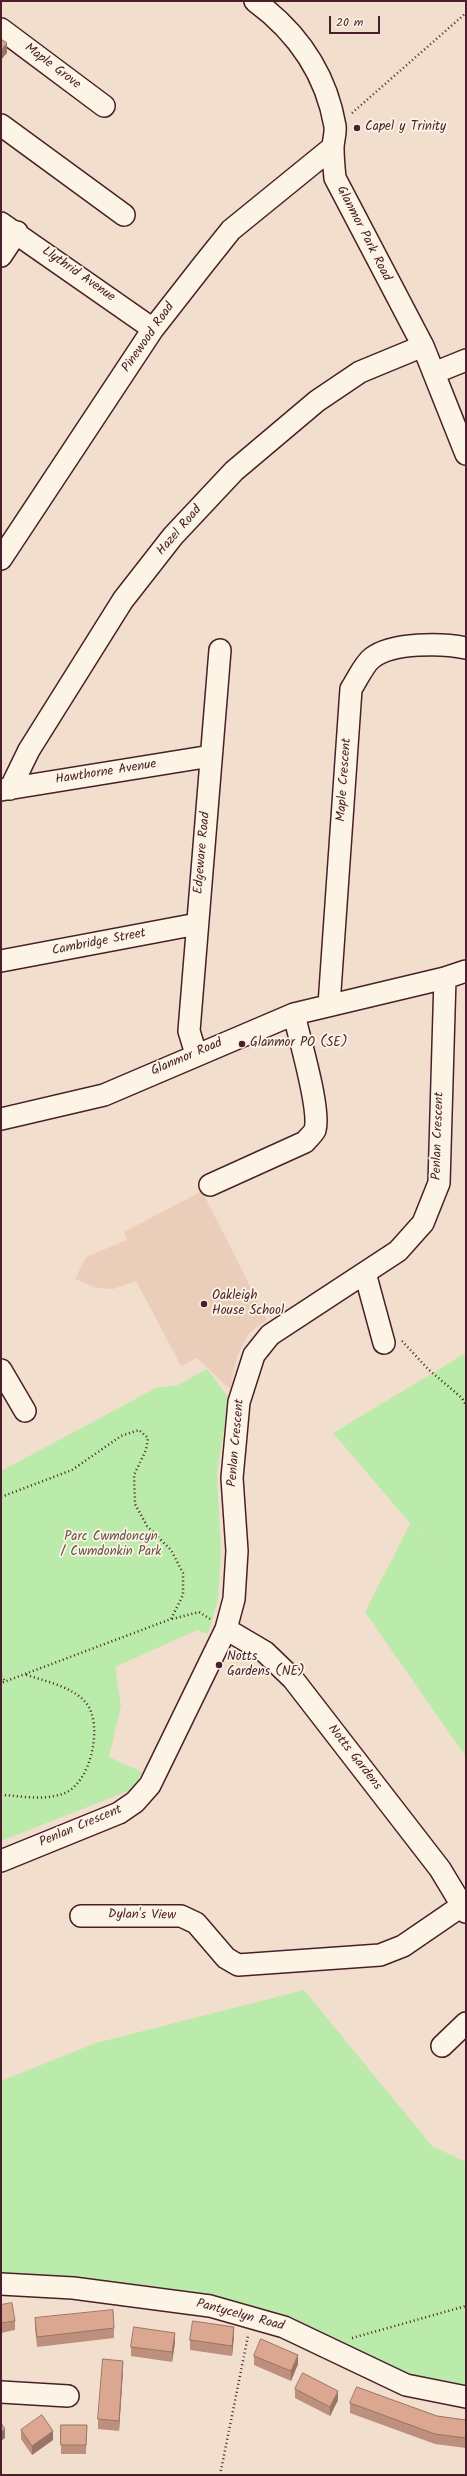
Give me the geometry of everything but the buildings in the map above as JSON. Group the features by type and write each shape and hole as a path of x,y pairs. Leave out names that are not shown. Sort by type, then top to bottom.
{"street":[{"name":"Glanmor Park Road","path":"255,1 275,16 303,47 319,74 334,137 335,178 423,346 466,454"},
{"name":"Maple Grove","path":"1,29 104,106"},
{"path":"1,125 124,215"},
{"name":"Pinewood Road","path":"1,559 154,329 231,230 334,137"},
{"path":"1,256 9,227"},
{"name":"Llythrid Avenue","path":"9,227 154,329"},
{"name":"Hazel Road","path":"6,789 123,600 173,536 234,471 317,401 360,372 423,346"},
{"path":"434,372 466,360"},
{"name":"Maple Crescent","path":"330,1005 351,689 371,658 396,647 454,646 466,648"},
{"name":"Edgeware Road","path":"196,1054 189,1031 220,650"},
{"name":"Hawthorne Avenue","path":"6,789 211,756"},
{"name":"Cambridge Street","path":"1,961 197,924"},
{"name":"Glanmor Road","path":"1,1119 104,1095 196,1054 294,1014 445,978 466,971"},
{"name":"Penlan Crescent","path":"1,1861 119,1813 135,1802 150,1785 226,1629 234,1599 237,1551 232,1478 239,1402 254,1355 270,1335 398,1251 423,1224 439,1183 445,978"},
{"path":"210,1185 305,1142 314,1131 316,1117 294,1014"},
{"path":"365,1273 391,1340"},
{"path":"1,1370 25,1411"},
{"name":"Notts Gardens","path":"226,1629 265,1652 293,1679 440,1869 464,1908 403,1946 380,1954 255,1964"},
{"name":"Dylan's View","path":"82,1916 181,1916 196,1923 226,1958 238,1965 255,1964"},
{"path":"442,2046 466,2023"},
{"name":"Pantycelyn Road","path":"1,2284 74,2288 210,2306 284,2327 406,2385 466,2396"},
{"path":"1,2392 68,2396"}],"path":[{"path":"334,137 466,13"},
{"path":"391,1340 462,1398 466,1405"},
{"path":"1,1497 72,1470 121,1436 139,1430 148,1438 146,1450 134,1475 135,1504 147,1526 171,1550 183,1572 183,1595 171,1619"},
{"path":"1,1683 171,1619 199,1612 226,1629"},
{"path":"1,1794 50,1798 66,1792 79,1781 93,1752 95,1721 87,1703 68,1689 23,1674"},
{"path":"1,1676 5,1681"},
{"path":"327,2347 375,2331 466,2306"},
{"path":"220,2475 250,2328"}],"shaded area":[{"name":"Oakleigh House School","path":"202,1191 267,1320 249,1333 237,1357 230,1389 197,1358 181,1366 136,1281 113,1289 96,1288 75,1279 86,1257 127,1240 124,1232"}],"green space":[{"path":"466,1353 466,1757 365,1612 410,1524 438,1556 333,1433"},
{"name":"Parc Cwmdoncyn / Cwmdonkin Park","path":"207,1369 229,1398 217,1474 221,1552 218,1600 208,1634 197,1630 115,1667 121,1706 109,1757 142,1772 133,1789 1,1841 1,1471 156,1388 178,1385"},
{"path":"304,1990 432,2146 466,2162 466,2391 418,2383 306,2330 1,2278 1,2081 96,2043"}],"place":[{"name":"Capel y Trinity","path":"357,128"},
{"name":"Glanmor PO (SE)","path":"242,1044"},
{"name":"Oakleigh House School","path":"204,1304"},
{"name":"Notts Gardens (NE)","path":"219,1665"}]}
